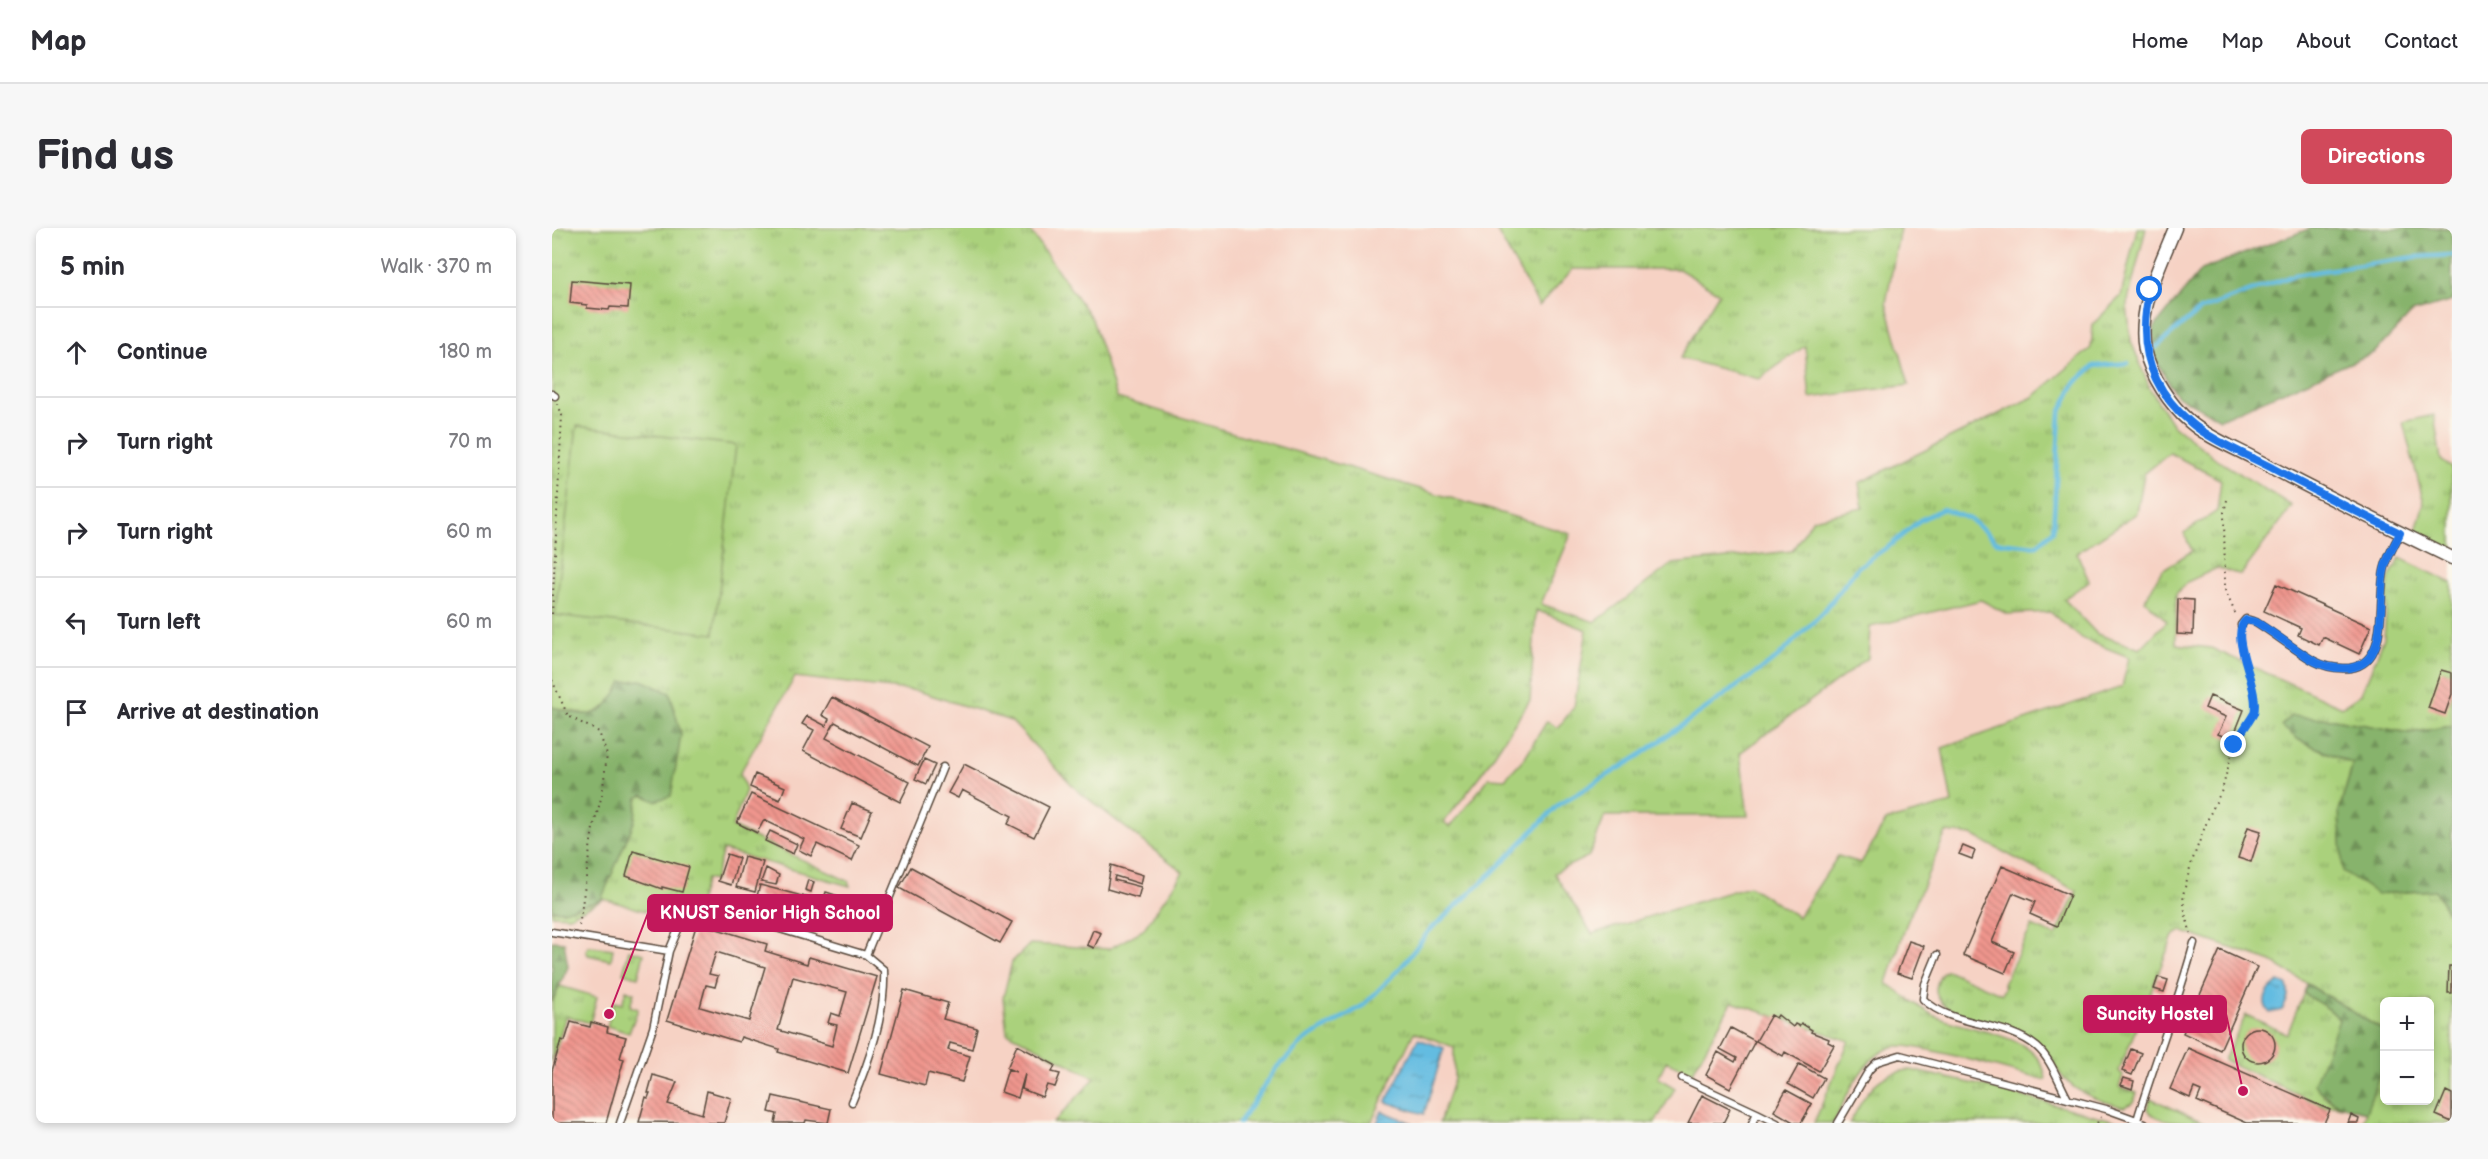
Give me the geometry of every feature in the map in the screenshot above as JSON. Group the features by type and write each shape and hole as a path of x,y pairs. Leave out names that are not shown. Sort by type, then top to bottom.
{"street":[{"path":"2175,228 2150,290 2145,311 2145,348 2151,370 2168,397 2190,423 2337,503 2452,558"}],"lane":[{"path":"2241,625 2246,620 2256,622 2316,662 2338,669 2359,666 2375,650 2381,624 2380,594 2385,567 2400,533"},
{"path":"866,955 943,767"},
{"path":"620,1123 653,1028 669,951 683,918 695,911 737,916 866,955 884,970 885,996 862,1078 852,1102"},
{"path":"552,932 669,951"},
{"path":"2137,1120 2152,1068 2182,988 2194,943"},
{"path":"1937,955 1925,984 1923,999 1935,1011 2016,1036 2038,1048 2068,1099"},
{"path":"1838,1123 1869,1070 1877,1062 1900,1055 2068,1099 2145,1123"},
{"path":"1682,1078 1777,1123"},
{"path":"1752,1123 1757,1113"}],"path":[{"path":"552,614 562,415 554,395"},
{"path":"2194,943 2185,914 2183,895 2191,864 2209,816 2222,790 2234,745 2254,713 2253,688 2239,637 2241,625 2224,590 2223,512 2227,500"},
{"path":"552,680 567,716 599,732 607,755 602,795 593,828 578,936"}],"shaded area":[{"path":"552,228 2452,228 2452,1123 552,1123"}],"green space":[{"path":"552,228 1028,228 1092,319 1117,398 1571,534 1541,604 1595,622 1672,564 1792,551 1813,519 1863,508 1859,483 2033,397 2091,348 2093,324 2121,296 2137,228 2146,228 2127,305 2131,341 2150,389 2172,424 2219,461 2292,506 2241,575 2217,568 2187,582 2176,594 2176,644 2211,648 2342,707 2361,694 2384,638 2389,578 2400,558 2452,583 2452,726 2409,733 2334,719 2299,740 2353,764 2339,811 2377,894 2435,890 2452,919 2452,1123 2362,1123 2380,1073 2380,1105 2434,1105 2434,997 2380,997 2380,1029 2272,962 2181,931 2173,936 2119,1071 2123,1075 2119,1087 2137,1093 2134,1101 2123,1107 2083,1093 2068,1083 2037,1044 2004,1028 1949,1009 1941,1002 1937,994 1937,984 1947,970 2002,994 2005,986 2003,984 2032,926 2056,936 2077,891 1972,835 1946,832 1906,925 1887,983 1933,1015 2017,1042 2031,1051 2041,1064 2046,1080 1920,1048 1892,1047 1872,1059 1856,1079 1834,1123 1814,1123 1849,1041 1732,1002 1692,1073 1666,1061 1658,1078 1675,1088 1655,1123 1439,1123 1454,1079 1454,1047 1414,1032 1371,1123 1053,1123 1095,1078 1007,1032 1003,998 1012,962 1030,944 1109,949 1143,930 1183,872 1078,791 1011,721 918,691 795,677 740,773 746,790 732,827 848,881 850,886 723,850 714,881 706,879 697,909 673,919 604,899 570,916 552,915 552,910 564,911 634,822 638,798 643,795 622,682 610,705 590,715 552,707","holes":["2170,453 2221,480 2217,511 2184,533 2192,551 2162,570 2145,600 2167,621 2140,649 2097,634 2064,599 2089,581 2077,553 2137,513 2144,474","1981,600 2007,614 2050,612 2081,638 2129,657 2122,687 1942,748 1952,803 1886,821 1861,863 1838,856 1798,917 1749,886 1592,934 1554,873 1589,856 1605,816 1748,816 1740,753 1868,658 1870,627","1536,610 1587,630 1574,707 1558,728 1547,721 1525,757 1505,779 1489,778 1450,827 1444,822 1481,775 1530,700"]},
{"path":"1495,228 1900,228 1886,303 1909,385 1810,398 1805,346 1759,379 1680,358 1719,293 1679,269 1573,269 1539,306"},
{"path":"2311,228 2452,228 2452,301 2412,313 2375,352 2220,419 2176,395 2154,357 2154,328 2201,270"},
{"path":"2434,415 2441,460 2452,468 2452,551 2415,534 2424,503 2403,422"},
{"path":"577,426 736,445 714,634 555,615"},
{"path":"641,680 670,693 681,735 671,796 655,801 643,795 638,798 634,822 601,900 564,911 552,910 552,707 577,713 594,713 608,704 622,682"},
{"path":"2291,716 2334,719 2409,733 2452,726 2452,919 2435,890 2377,894 2343,871 2339,811 2353,764 2299,740 2281,726"},
{"path":"552,941 564,942 568,967 552,1002"},
{"path":"589,946 613,949 611,960 588,955 586,950"},
{"path":"629,950 644,954 638,977 623,973"},
{"path":"2307,984 2380,1029 2380,1073 2366,1112 2337,1103 2314,1084 2339,1020 2328,1008 2304,993"},
{"path":"560,986 597,997 590,1023 566,1016 552,1062 552,1002"},
{"path":"626,990 634,993 630,1006 638,1009 629,1033 607,1026 614,1002 622,1004"},
{"path":"2304,993 2328,1008 2339,1020 2323,1096 2342,1107 2332,1105 2326,1107 2224,1060 2246,1015 2287,1034"},
{"path":"1911,1070 1979,1085 2124,1123 1850,1123 1873,1086 1889,1075"},
{"path":"2150,1098 2205,1123 2165,1120 2157,1117 2147,1109"}],"water":[{"path":"2279,982 2287,985 2288,998 2282,1010 2270,1013 2265,1004 2266,996"},
{"path":"1418,1039 1444,1048 1424,1114 1386,1102"},
{"path":"1382,1111 1412,1123 1377,1123"}],"building":[{"path":"572,280 630,285 628,308 610,307 609,310 587,308 587,305 570,303"},
{"path":"2276,584 2371,627 2359,654 2323,637 2319,645 2298,635 2301,628 2264,611"},
{"path":"2178,599 2194,600 2193,635 2177,634"},
{"path":"2441,670 2452,673 2452,694 2445,714 2428,708"},
{"path":"2210,696 2244,710 2232,740 2218,734 2226,717 2205,708"},
{"path":"832,697 928,747 918,766 835,722 826,738 910,782 900,802 803,751 814,730 802,724 807,716 826,726 829,719 822,715"},
{"path":"924,760 935,765 926,784 915,779"},
{"path":"964,764 1049,807 1034,837 1008,824 1012,816 962,790 958,798 948,793"},
{"path":"755,774 785,787 780,800 750,787"},
{"path":"751,794 859,845 852,861 817,844 811,856 799,850 804,839 764,820 757,833 737,823"},
{"path":"852,803 872,811 861,837 841,829"},
{"path":"2248,827 2261,831 2251,862 2238,858"},
{"path":"770,831 797,844 793,854 765,841"},
{"path":"1963,846 1975,851 1972,859 1959,854"},
{"path":"633,851 689,867 682,892 662,887 662,889 626,876"},
{"path":"727,854 739,858 731,885 718,881"},
{"path":"744,857 763,862 755,892 736,887"},
{"path":"1111,865 1143,875 1141,884 1115,876 1114,880 1141,887 1138,898 1107,889"},
{"path":"2002,866 2070,895 2057,926 2030,914 2035,902 2013,893 1992,942 2014,952 2005,973 1963,955"},
{"path":"911,867 1012,922 1000,943 899,888"},
{"path":"766,868 779,875 776,885 761,882"},
{"path":"808,880 814,882 811,892 805,890"},
{"path":"760,885 810,898 807,910 757,896"},
{"path":"826,892 848,899 840,923 818,917"},
{"path":"697,923 767,944 765,951 807,964 809,957 877,977 848,1073 778,1052 779,1049 741,1037 739,1042 667,1020","holes":["716,952 765,967 749,1021 700,1007 706,985 715,987 718,976 709,974","793,977 847,992 840,1016 831,1013 828,1023 837,1025 832,1046 778,1030"]},
{"path":"1093,930 1101,933 1094,948 1087,945"},
{"path":"1909,941 1924,946 1912,978 1897,973"},
{"path":"2220,950 2257,967 2220,1050 2183,1033"},
{"path":"2449,966 2452,966 2452,993 2448,993"},
{"path":"2158,977 2168,980 2164,992 2154,989"},
{"path":"904,990 948,1003 943,1019 977,1028 972,1049 950,1043 948,1050 970,1056 962,1082 928,1073 925,1086 881,1074"},
{"path":"1771,1015 1776,1018 1778,1015 1793,1027 1801,1023 1812,1030 1811,1032 1829,1039 1828,1042 1834,1045 1819,1071 1785,1052 1783,1056 1756,1041"},
{"path":"571,1022 590,1027 591,1022 608,1027 607,1032 626,1037 620,1058 624,1059 606,1123 552,1123 552,1071 561,1040 565,1041"},
{"path":"1731,1028 1755,1041 1730,1088 1706,1075 1718,1052 1735,1062 1737,1058 1720,1049"},
{"path":"2258,1028 2270,1033 2275,1045 2270,1057 2258,1062 2246,1057 2241,1045 2246,1033"},
{"path":"1017,1045 1055,1065 1052,1072 1060,1074 1055,1087 1047,1085 1042,1097 1022,1089 1025,1074 1018,1098 1001,1092 1008,1069 1016,1072 1007,1068"},
{"path":"2188,1048 2330,1110 2324,1123 2247,1123 2197,1101 2201,1091 2194,1088 2190,1098 2170,1089"},
{"path":"2131,1049 2141,1053 2132,1075 2122,1071"},
{"path":"1799,1064 1824,1078 1813,1098 1788,1084"},
{"path":"653,1075 677,1082 668,1104 702,1114 707,1091 731,1098 724,1123 639,1122 646,1097 648,1098 650,1093 648,1093"},
{"path":"2124,1078 2134,1081 2132,1089 2121,1085"},
{"path":"1786,1090 1812,1104 1801,1123 1795,1123 1774,1111"},
{"path":"2446,1091 2452,1094 2452,1122 2436,1115"},
{"path":"1702,1095 1730,1109 1723,1123 1688,1123"},
{"path":"773,1096 831,1109 828,1123 806,1120 805,1123 775,1123 777,1114 769,1112"},
{"path":"2351,1115 2359,1119 2358,1123 2348,1123"}],"waterway":[{"path":"2155,348 2200,310 2294,275 2415,257 2452,255"},
{"path":"1239,1123 1276,1069 1304,1041 1364,1005 1402,966 1428,932 1493,872 1559,804 1633,760 1777,658 1824,611 1858,567 1892,544 1920,520 1943,509 1970,519 1997,542 2036,546 2053,531 2060,413 2075,383 2094,366 2128,363"}],"place":[{"name":"KNUST Senior High School","path":"609,1014"},
{"name":"Suncity Hostel","path":"2243,1091"}],"route":[{"path":"2150,290 2145,311 2145,348 2151,370 2168,397 2190,423 2337,503 2400,533 2385,567 2380,594 2381,624 2375,650 2359,666 2338,669 2316,662 2278,639 2253,620 2244,620 2239,637 2254,697 2254,713 2243,727 2234,745"}]}
